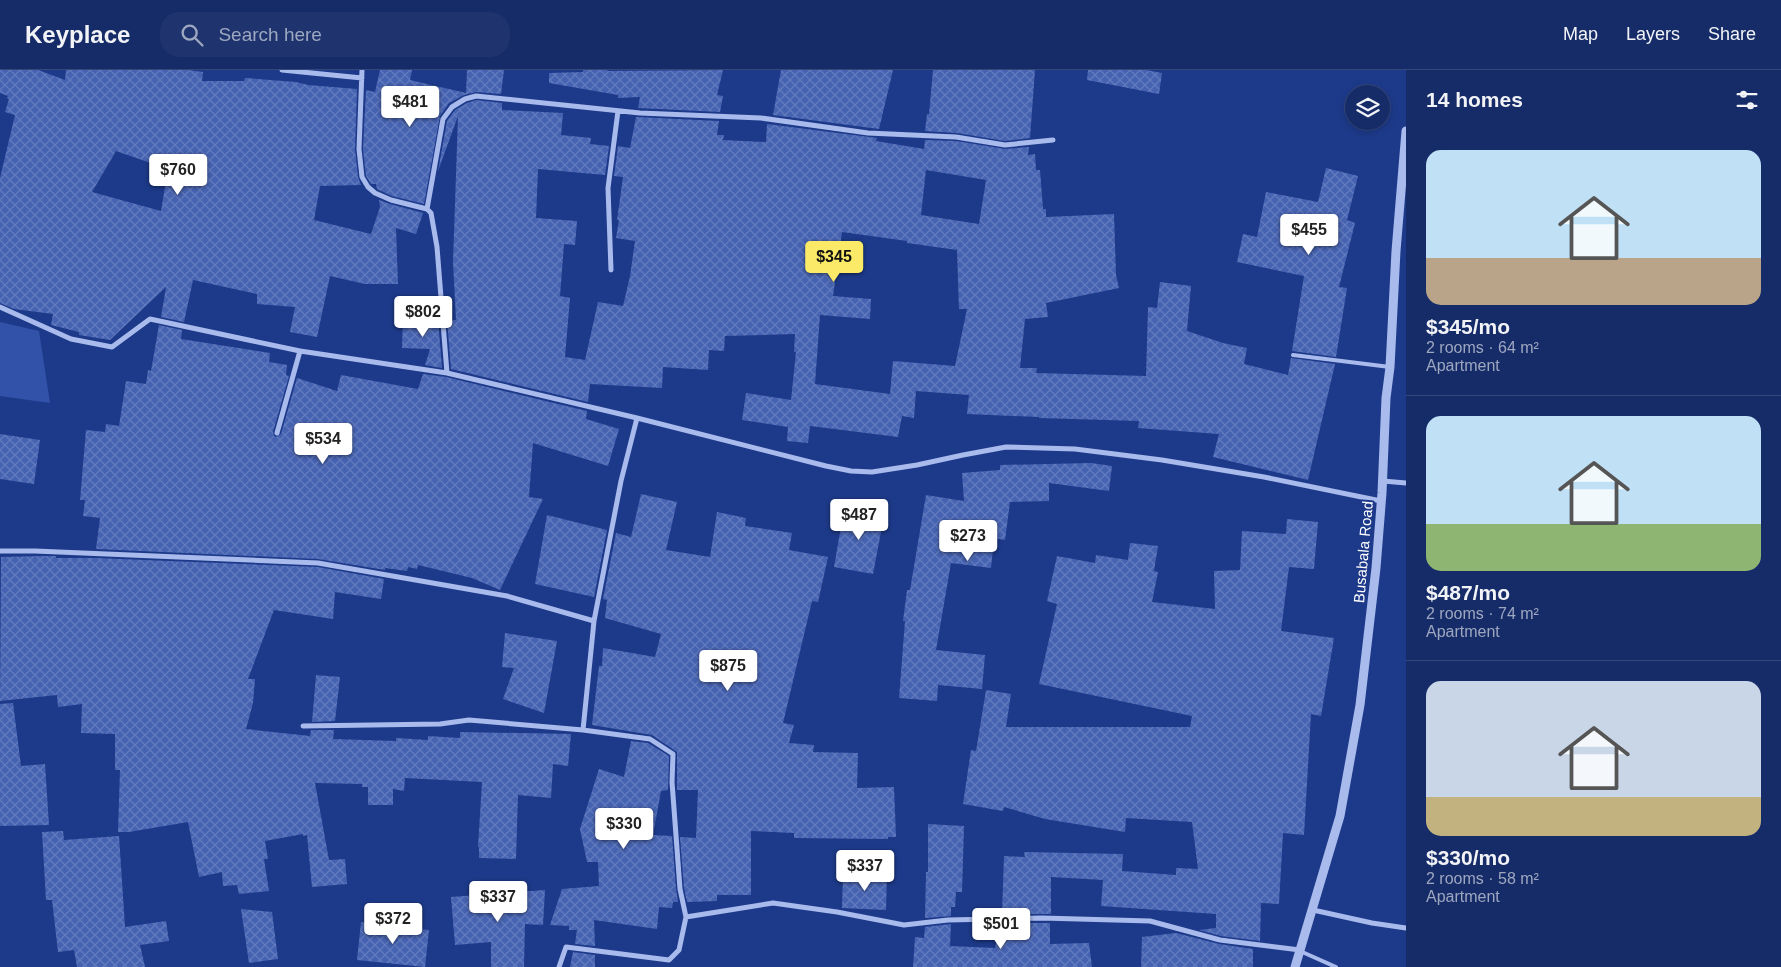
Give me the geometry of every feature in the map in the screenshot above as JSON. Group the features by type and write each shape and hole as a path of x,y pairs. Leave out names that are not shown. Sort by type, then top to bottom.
{"street":[{"path":"282,70 362,78"},
{"path":"362,70 359,149 362,177 368,187 375,193 392,200 427,209 431,213 437,247 447,373"},
{"path":"427,209 443,119 452,107 464,99 476,96 618,111 761,118 868,133 956,137 1005,144 1053,140"},
{"path":"611,270 608,188 618,111"},
{"name":"Busabala Road","path":"1295,967 1340,816 1360,705 1376,568 1396,251 1406,131"},
{"path":"0,307 71,339 112,346 150,319 300,351 447,373 851,471 872,472 1006,447 1075,450 1162,460 1381,501"},
{"path":"278,433 300,351"},
{"path":"584,730 594,621 620,482 637,418"},
{"path":"1382,481 1406,483"},
{"path":"0,551 318,563 507,596 594,621"},
{"path":"303,726 440,724 469,720 584,730 650,739 674,754 673,791 680,889 686,917 679,950 669,960 566,947 559,967"},
{"path":"686,917 773,903 837,912 904,925 948,920 1042,918 1150,921 1220,940 1300,950"},
{"path":"1313,910 1372,923 1406,928"}],"lane":[{"path":"1292,355 1390,368"},
{"path":"1300,950 1336,967"}],"shaded area":[{"path":"0,322 39,331 50,403 0,396"}],"building":[{"path":"0,70 38,70 65,80 66,70 188,70 203,72 202,81 244,81 245,78 357,89 355,149 358,177 361,185 320,186 314,220 371,234 380,207 379,200 423,213 416,234 396,228 398,284 365,284 330,276 317,337 290,332 295,307 257,304 257,294 193,280 184,322 161,317 166,287 110,340 79,335 79,332 51,325 53,314 14,309 0,303 0,178 15,115 5,112 9,99 7,98 8,96 0,93","holes":["116,151 168,169 161,211 92,192"]},
{"path":"380,70 412,70 410,80 466,93 467,70 504,70 501,94 476,92 464,95 449,103 440,116 424,204 392,196 377,189 376,184 371,184 366,176 363,149 366,90 375,92"},
{"path":"583,70 723,70 717,95 723,96 720,112 638,108 640,97 618,98 618,95 549,83 549,73 583,72"},
{"path":"781,70 893,70 879,129 773,115"},
{"path":"933,70 1035,70 1030,138 1005,141 957,133 925,131 927,114 929,114"},
{"path":"1088,70 1146,70 1162,73 1159,94 1087,80"},
{"path":"476,100 502,103 502,110 563,113 561,135 591,138 590,144 609,146 605,175 538,169 536,218 577,221 575,245 564,244 560,296 570,298 565,357 585,360 598,302 623,306 635,241 616,238 623,177 614,176 618,146 630,148 636,117 719,121 717,135 724,135 723,140 766,142 767,124 877,138 876,141 924,149 925,140 956,141 1005,149 1029,147 1028,155 1035,154 1036,170 1040,170 1043,209 1046,209 1046,217 1114,214 1116,275 1119,288 1046,303 1048,317 1025,319 1020,368 1037,368 1036,373 1146,376 1148,307 1157,308 1160,282 1191,286 1187,331 1223,343 1247,348 1244,364 1288,375 1291,358 1335,364 1308,480 1213,457 1219,434 1138,428 1139,421 967,414 969,395 916,391 914,418 902,416 898,437 810,426 808,443 787,441 788,427 742,420 746,393 791,400 796,352 794,352 795,334 725,336 724,351 709,350 708,370 663,367 662,388 590,384 588,402 451,369 447,320 456,320 453,262 458,116 438,171 447,121 455,110","holes":["926,170 986,180 979,224 921,215","842,232 957,250 959,309 967,309 955,366 893,361 890,394 815,384 820,315 870,319 871,299 833,296"]},
{"path":"1326,168 1358,176 1347,220 1355,223 1339,287 1347,288 1336,357 1292,351 1304,276 1237,262 1243,234 1257,237 1266,192 1318,202"},
{"path":"403,318 438,319 442,368 425,365 430,349 402,348"},
{"path":"159,325 182,330 181,339 270,353 269,362 287,365 286,375 289,376 273,432 276,437 281,434 297,378 337,391 341,375 418,389 423,374 446,377 587,411 586,419 619,429 608,466 533,443 529,497 543,499 500,590 472,578 418,565 417,569 408,567 407,571 385,568 385,570 318,559 96,549 100,518 83,516 85,500 80,500 86,430 105,432 106,424 119,426 126,381 146,384 148,370 151,371"},
{"path":"0,434 40,440 34,484 0,479"},
{"path":"1091,463 1112,466 1109,491 1049,483 1049,501 1010,502 1005,540 994,538 991,568 951,563 936,650 985,655 982,689 938,685 937,701 899,698 905,621 903,621 907,590 910,590 926,495 964,501 962,473 1000,470 1000,465"},
{"path":"641,494 677,502 666,550 710,557 717,512 746,518 745,526 792,533 789,550 828,557 818,602 812,601 783,723 794,725 789,743 814,745 813,752 858,753 857,788 894,787 896,837 888,837 888,839 794,838 794,833 751,831 751,895 717,895 717,901 687,902 680,837 696,838 698,790 677,790 677,752 652,735 592,725 599,666 602,666 603,648 655,657 661,634 605,618 607,600 603,599 616,533 631,537"},
{"path":"844,509 884,516 873,574 834,567"},
{"path":"547,515 607,530 594,597 535,584"},
{"path":"1287,519 1318,522 1314,569 1289,567 1281,631 1334,638 1321,716 1311,714 1304,835 1283,833 1279,904 1261,903 1260,941 1221,936 1199,930 1216,928 1216,914 1101,906 1103,880 1051,877 1051,914 1002,914 1004,856 1025,857 1024,852 1123,854 1122,871 1176,875 1176,868 1198,869 1192,822 1126,818 1125,832 1045,819 1004,807 1003,811 963,804 971,750 976,751 986,690 1011,694 1006,727 1190,727 1192,716 1039,684 1057,604 1047,601 1057,556 1095,563 1096,555 1128,560 1130,543 1158,546 1154,571 1158,572 1152,602 1215,609 1214,571 1240,570 1242,531 1286,534"},
{"path":"56,556 56,558 318,567 384,579 381,599 335,592 333,619 274,610 248,679 255,679 253,703 246,729 310,736 311,730 334,730 333,739 396,741 396,738 428,740 428,736 460,738 460,732 571,734 568,766 553,764 551,798 518,795 516,859 479,858 482,782 405,778 404,791 393,789 393,805 368,805 368,787 362,787 362,784 315,783 329,860 345,859 347,884 312,887 307,835 303,836 303,834 265,841 268,859 264,859 269,891 239,894 237,885 223,886 222,872 199,877 188,822 129,832 118,832 120,770 115,770 115,734 81,733 82,704 58,707 57,695 0,701 1,557"},
{"path":"505,633 557,641 544,713 503,699 514,668 502,667"},
{"path":"316,675 340,677 335,721 312,722"},
{"path":"13,703 21,766 45,764 49,825 0,826 0,704"},
{"path":"631,741 648,743 669,756 668,790 661,791 653,835 672,836 678,902 673,902 672,908 659,907 657,929 594,920 595,946 575,944 577,930 569,930 569,926 550,925 562,889 599,886 598,862 587,862 580,829 599,769 624,777"},
{"path":"928,824 964,826 962,892 956,892 955,907 951,907 951,916 925,918 926,872 928,872"},
{"path":"63,831 64,840 119,836 125,927 166,921 169,941 140,945 145,967 77,967 74,950 58,952 52,900 46,900 42,832"},
{"path":"887,873 886,910 842,908 843,875"},
{"path":"545,890 543,925 525,924 524,967 491,967 491,942 455,945 451,897"},
{"path":"241,909 272,912 278,959 249,963"},
{"path":"361,922 429,930 425,967 357,960"},
{"path":"1002,923 1050,923 1050,944 1089,943 1092,967 913,967 915,937 924,938 925,927 951,924 950,946 995,948 997,938 1002,939"},
{"path":"1176,933 1219,944 1253,949 1253,967 1141,967 1142,937"},
{"path":"573,952 595,955 595,967 570,967"}]}
